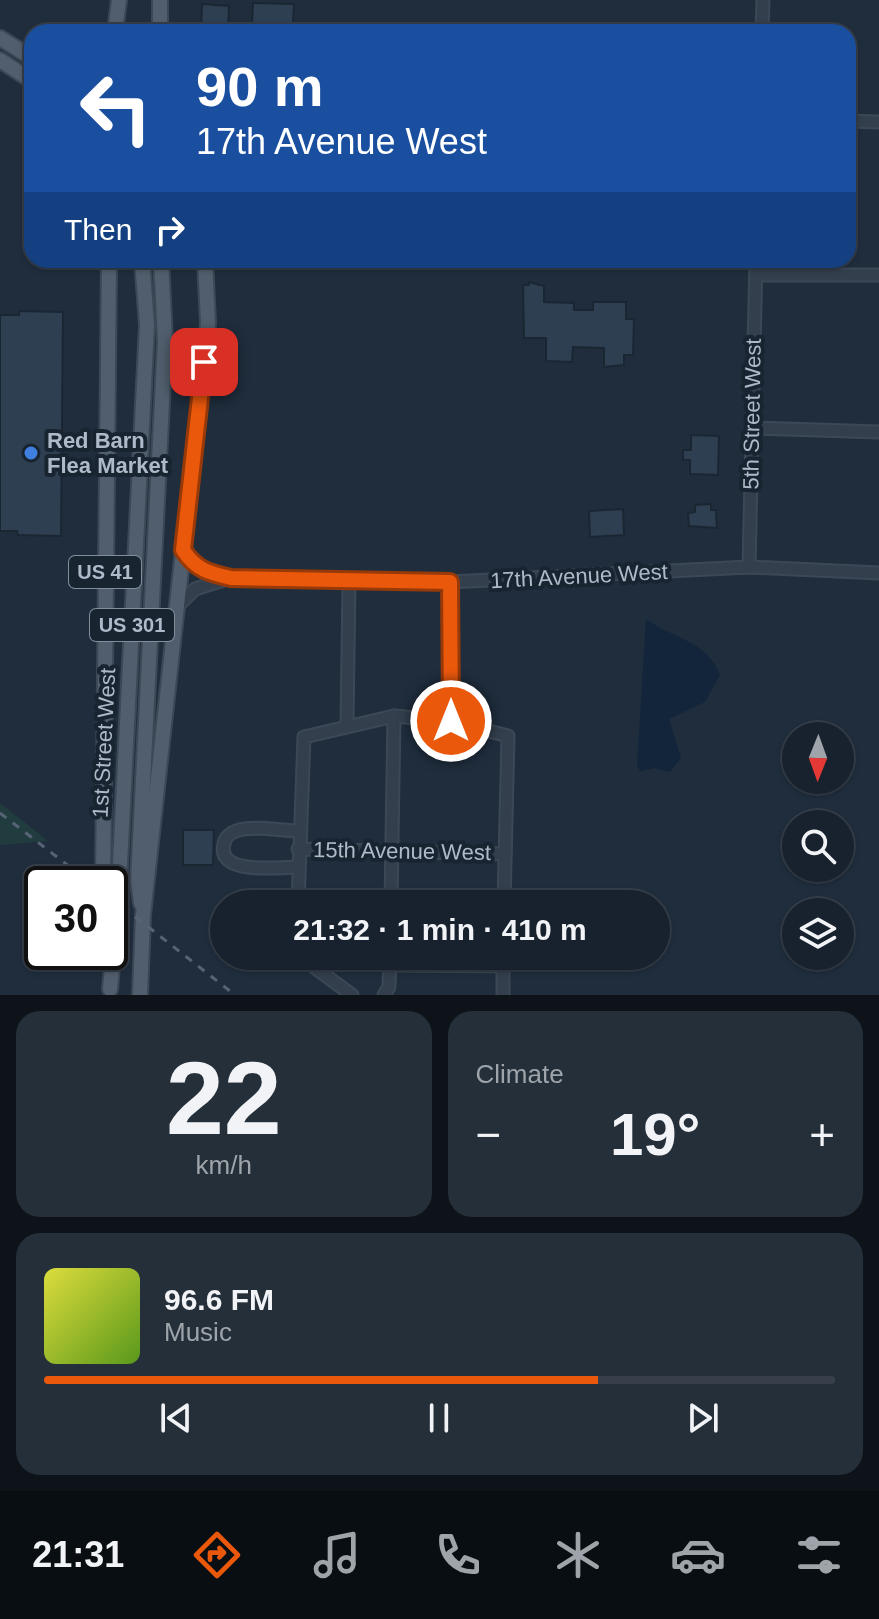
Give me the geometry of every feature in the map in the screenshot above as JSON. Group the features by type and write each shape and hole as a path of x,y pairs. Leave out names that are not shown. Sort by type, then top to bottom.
{"main road":[{"path":"116,24 119,0"},
{"path":"160,0 160,24"},
{"path":"0,38 24,53"},
{"path":"0,60 24,76"},
{"name":"US 41","path":"103,866 109,268"},
{"name":"1st Street West","path":"110,992 118,904 147,325 143,268"},
{"name":"1st Street West","path":"143,915 138,881 166,323 162,268"},
{"name":"1st Street West","path":"140,995 143,915 208,323 205,268"},
{"path":"108,970 110,992"}],"street":[{"path":"762,24 763,0"},
{"path":"856,121 879,122"},
{"name":"5th Street West","path":"749,567 756,268"},
{"path":"756,275 879,275"},
{"path":"752,428 879,432"},
{"name":"17th Avenue West","path":"183,550 198,569 231,578 450,582 749,567 879,573"},
{"name":"17th Avenue West","path":"177,607 195,589 231,578"},
{"path":"347,724 349,581"},
{"path":"450,582 451,721"},
{"path":"391,890 394,716"},
{"path":"298,890 304,737 347,724 394,716 451,721 508,736 504,890"},
{"path":"298,867 236,866 226,859 223,846 228,836 239,830 300,831"},
{"name":"15th Avenue West","path":"298,849 505,854"},
{"path":"318,970 352,995"},
{"path":"384,995 389,987 390,970"},
{"path":"503,970 503,995"}],"green space":[{"path":"0,803 48,841 0,845"}],"water":[{"path":"646,619 698,648 707,655 720,675 705,702 669,719 681,758 670,772 655,768 640,771 637,765"}],"building":[{"path":"253,3 294,4 293,24 252,23"},
{"path":"202,4 229,6 228,24 201,24"},
{"path":"529,282 544,286 544,302 574,303 574,310 593,310 593,302 626,302 626,319 634,319 633,355 624,355 624,365 604,367 604,348 573,347 572,362 546,361 546,338 524,338 523,285 529,285"},
{"name":"Red Barn Flea Market","path":"19,311 63,312 61,536 18,535 17,531 0,531 0,315 19,315"},
{"path":"691,435 719,436 718,475 690,474 690,460 683,460 683,450 691,450"},
{"path":"711,504 711,510 716,510 717,528 689,526 688,513 695,512 695,505"},
{"path":"623,509 624,535 590,537 589,511"},
{"path":"183,830 214,830 213,865 183,865"}],"railway":[{"path":"0,813 69,866"},
{"path":"128,911 235,995"}],"place":[{"name":"Red Barn Flea Market","path":"31,453"}],"route":[{"path":"204,362 183,550 193,565 202,571 231,578 450,582 451,721"}]}
